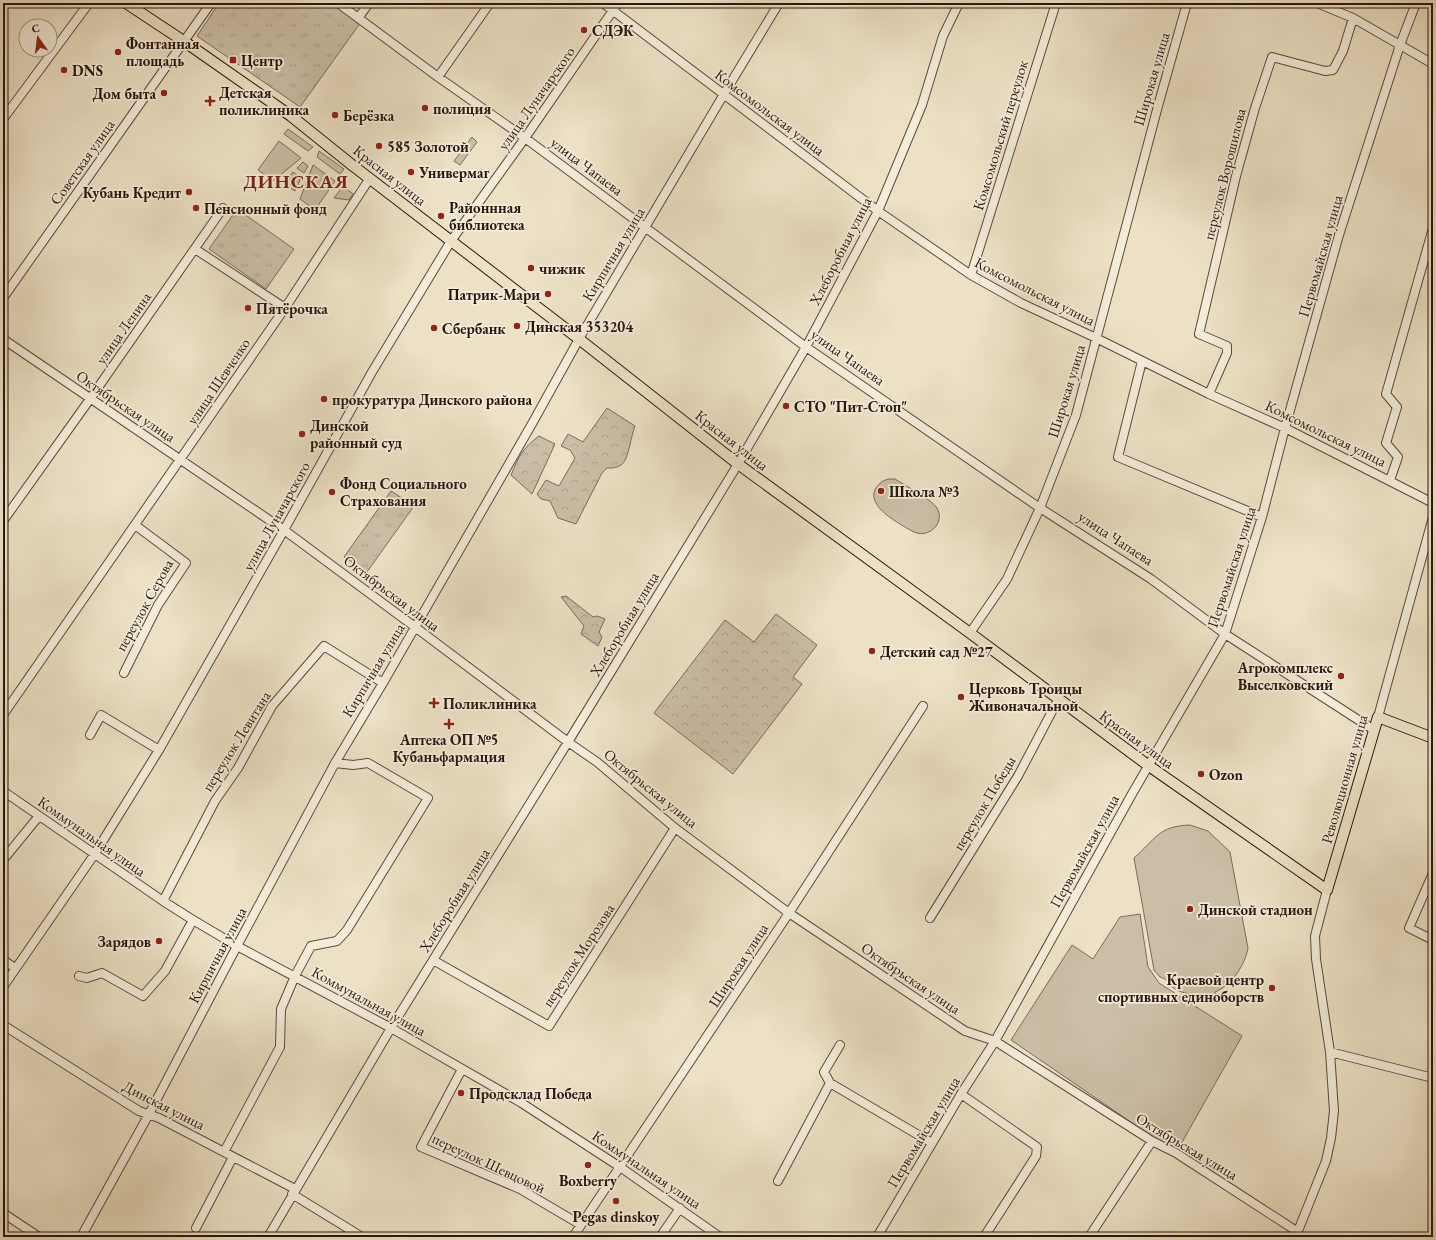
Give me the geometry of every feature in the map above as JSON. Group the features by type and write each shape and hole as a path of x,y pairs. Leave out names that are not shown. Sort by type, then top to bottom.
{"main road":[{"name":"Красная улица","path":"126,3 291,116 738,464 1149,766 1327,890"},
{"name":"Революционная улица","path":"1327,890 1378,717"},
{"path":"1378,717 1433,738"}],"street":[{"path":"3,120 89,3"},
{"name":"Советская улица","path":"3,298 185,42 211,3"},
{"name":"улица Чапаева","path":"338,3 359,17 438,77 525,138 806,347 1040,508 1151,579 1226,634 1374,730"},
{"path":"359,17 369,3"},
{"path":"438,77 490,3"},
{"name":"Комсомольская улица","path":"603,3 878,211 971,275 1021,303 1209,394 1285,428 1433,502"},
{"name":"улица Луначарского","path":"3,987 94,854 159,750 372,372 451,241 525,138 618,3"},
{"name":"Кирпичная улица","path":"81,1237 149,1114 335,763 383,683 579,339 779,3"},
{"name":"Хлеборобная улица","path":"268,1237 391,1028 738,464 806,347 878,211 922,105 943,36 959,3"},
{"name":"Комсомольский переулок","path":"971,275 1056,3"},
{"name":"Широкая улица","path":"970,633 1007,579 1040,508 1076,415 1158,106 1188,3"},
{"path":"1317,3 1353,18 1433,64"},
{"name":"Первомайская улица","path":"877,1237 994,1041 1128,801 1226,634 1262,517 1285,428 1339,235 1400,45 1416,3"},
{"name":"переулок Ворошилова","path":"1209,394 1228,353 1227,346 1199,334 1236,176 1255,108 1272,58 1325,72 1333,70 1343,51 1353,18"},
{"name":"улица Шевченко","path":"3,715 285,308 370,178"},
{"name":"улица Ленина","path":"3,521 223,208"},
{"path":"1390,480 1398,458 1386,443 1397,408 1386,394 1433,228"},
{"path":"194,250 285,308"},
{"name":"Октябрьская улица","path":"3,338 90,399 181,459 284,530 568,742 597,762 676,828 789,914 966,1031 994,1041 1152,1141 1176,1153 1297,1235"},
{"path":"1142,361 1118,457 1262,517"},
{"name":"Революционная улица","path":"1378,717 1433,517"},
{"name":"переулок Серова","path":"124,673 158,605 186,563 136,525"},
{"name":"переулок Левитана","path":"163,901 215,801 238,768 272,706 324,646 383,683"},
{"name":"переулок Победы","path":"930,918 1018,776 1058,700"},
{"name":"Широкая улица","path":"573,1237 789,914 923,706"},
{"path":"90,735 101,715 159,750"},
{"path":"224,1152 280,1047 281,1009 295,976 311,946 338,941 347,930 428,798 368,763 353,765 335,763"},
{"name":"Коммунальная улица","path":"3,791 193,920 237,946 391,1028 520,1102 620,1167 720,1237"},
{"path":"3,860 39,816"},
{"name":"переулок Морозова","path":"433,960 549,1026 676,828"},
{"path":"1433,873 1409,928 1433,940"},
{"name":"Революционная улица","path":"1297,1235 1326,1161 1331,1138 1334,1111 1330,1052 1316,959 1315,936 1327,890"},
{"path":"79,976 87,978 102,973 143,996 165,971 193,920"},
{"path":"3,960 15,968"},
{"name":"Динская улица","path":"3,1025 139,1111 159,1118 233,1157 294,1192 362,1237"},
{"path":"840,1044 824,1072 830,1083 932,1143"},
{"path":"1330,1052 1433,1078"},
{"name":"переулок Шевцовой","path":"462,1069 421,1147 520,1189 581,1225"},
{"path":"778,1181 830,1083"},
{"path":"962,1094 1037,1147 1036,1156 984,1237"},
{"path":"1089,1237 1152,1141"},
{"path":"196,1228 233,1157"},
{"path":"660,1237 680,1208"},
{"path":"3,1213 39,1237"}],"green space":[{"path":"219,3 332,3 361,22 300,107 197,36"},
{"path":"288,129 313,147 308,151 284,134"},
{"path":"472,137 477,142 460,165 454,161"},
{"path":"279,141 301,158 273,181 258,170"},
{"path":"319,151 344,169 340,174 317,157"},
{"path":"303,162 308,166 304,173 297,168"},
{"path":"313,165 335,181 315,210 300,199"},
{"path":"293,172 301,178 295,191 283,183"},
{"path":"343,186 353,194 349,200 334,198"},
{"path":"237,209 294,249 266,289 209,249"},
{"path":"607,408 635,426 626,459 618,467 607,468 602,473 576,524 558,518 550,501 541,499 537,494 546,480 559,486 575,458 570,450 561,446 568,434 583,442"},
{"path":"539,436 555,444 532,494 511,475 522,453"},
{"path":"889,479 895,479 920,494 937,508 939,520 934,529 924,533 912,531 880,509 874,496 875,490 881,483"},
{"path":"391,491 414,506 367,572 344,557"},
{"path":"566,596 593,617 597,616 605,619 599,632 602,637 598,646 581,634 584,626 561,597"},
{"path":"776,614 817,645 793,677 802,684 733,774 654,713 725,620 754,642"},
{"path":"1190,825 1208,831 1230,852 1248,948 1244,961 1237,974 1227,985 1215,992 1217,998 1202,1001 1201,995 1178,991 1165,979 1160,977 1154,970 1134,858 1153,839 1164,831 1179,826"},
{"path":"1140,914 1148,967 1159,983 1242,1036 1176,1153 1011,1040 1072,945 1093,959 1120,917"}],"place":[{"name":"СДЭК","path":"584,30"},
{"name":"Фонтанная площадь","path":"118,52"},
{"name":"Центр","path":"233,60"},
{"name":"DNS","path":"64,70"},
{"name":"Дом быта","path":"164,93"},
{"name":"Детская поликлиника","path":"210,101"},
{"name":"полиция","path":"425,108"},
{"name":"Берёзка","path":"335,115"},
{"name":"585 Золотой","path":"379,146"},
{"name":"Универмаг","path":"411,172"},
{"name":"Кубань Кредит","path":"189,192"},
{"name":"Пенсионный фонд","path":"196,208"},
{"name":"Районнная библиотека","path":"441,216"},
{"name":"чижик","path":"531,268"},
{"name":"Патрик-Мари","path":"548,294"},
{"name":"Пятёрочка","path":"248,308"},
{"name":"Динская 353204","path":"517,326"},
{"name":"Сбербанк","path":"434,328"},
{"name":"прокуратура Динского района","path":"324,399"},
{"name":"СТО \"Пит-Стоп\"","path":"786,406"},
{"name":"Динской районный суд","path":"302,434"},
{"name":"Школа №3","path":"881,491"},
{"name":"Фонд Социального Страхования","path":"332,492"},
{"name":"Детский сад №27","path":"872,651"},
{"name":"Агрокомплекс Выселковский","path":"1341,676"},
{"name":"Церковь Троицы Живоначальной","path":"961,697"},
{"name":"Поликлиника","path":"434,703"},
{"name":"Аптека ОП №5 Кубаньфармация","path":"449,724"},
{"name":"Ozon","path":"1201,774"},
{"name":"Динской стадион","path":"1190,909"},
{"name":"Зарядов","path":"159,941"},
{"name":"Краевой центр спортивных единоборств","path":"1272,988"},
{"name":"Продсклад Победа","path":"461,1093"},
{"name":"Boxberry","path":"588,1165"},
{"name":"Pegas dinskoy","path":"616,1201"}],"district":[{"name":"ДИНСКАЯ","path":"296,181"}]}
